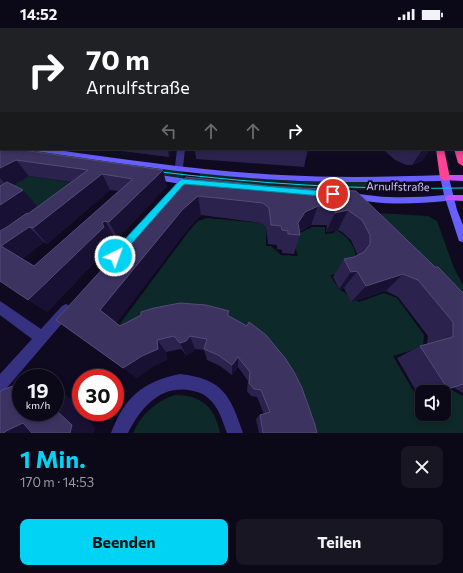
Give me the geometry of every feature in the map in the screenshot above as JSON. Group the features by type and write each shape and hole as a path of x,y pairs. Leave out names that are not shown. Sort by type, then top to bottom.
{"highway":[{"path":"440,150 445,178"},
{"path":"458,150 463,163"}],"main road":[{"name":"Arnulfstraße","path":"43,150 179,167 317,180 417,180 463,178"},
{"path":"148,176 204,184"},
{"path":"445,178 452,210 463,238"},
{"name":"Arnulfstraße","path":"344,195 367,199 426,200 463,198"}],"street":[{"path":"179,167 181,150"},
{"path":"171,194 182,182"},
{"path":"115,256 120,243 136,234"},
{"path":"0,385 73,302"},
{"path":"0,307 41,337"},
{"path":"119,433 131,410 146,395 160,385 179,380 194,382 208,388 219,398 228,413 235,433"}],"green space":[{"path":"0,150 28,150 183,171 183,179 0,152"},
{"path":"11,173 86,185 0,252 0,176"},
{"path":"200,173 292,181 367,182 369,185 420,185 425,192 284,187 200,181"},
{"path":"378,213 428,216 437,221 454,268 463,285 463,314"},
{"path":"207,218 261,223 266,227 266,246 271,246 281,255 298,256 295,247 300,233 312,227 325,227 325,234 334,233 336,230 344,235 350,241 356,258 340,274 330,275 339,289 359,302 384,293 397,298 424,335 423,347 393,356 415,394 415,421 451,421 452,390 463,396 463,433 307,433 271,356 134,336 119,325 198,221"},
{"path":"175,395 192,397 205,404 215,416 220,433 133,433 140,420 150,409"}],"building":[{"path":"0,150 22,150 163,170 109,222 105,221 102,223 104,227 28,300 0,281 0,231 27,213 28,214 88,170 16,160 0,168","holes":["102,174 133,179 34,266 1,246 29,227 33,228"]},
{"path":"186,177 268,186 356,191 435,267 438,267 463,293 463,384 451,388 451,385 445,385 420,346 453,337 453,322 418,280 403,274 366,286 357,271 351,272 344,259 354,257 364,252 370,244 370,235 362,220 348,210 335,213 336,205 318,206 305,212 298,223 300,235 288,234 288,231 282,230 281,226 271,225 269,208 263,203 198,196 182,210 100,310 120,326 141,315 141,312 180,303 206,305 229,311 227,315 247,326 249,322 266,335 285,358 294,372 302,388 317,433 263,433 260,415 270,412 261,390 254,389 249,383 250,372 238,357 232,365 218,355 204,349 207,339 190,336 186,341 180,343 174,336 157,340 158,349 142,356 123,368 56,320"},
{"path":"7,182 23,190 0,205 0,186"},
{"path":"12,386 12,421 64,421 64,418 72,425 70,433 32,433 23,423 4,433 0,433 0,392"}],"tram line":[{"path":"153,171 269,183 346,187 463,188"}],"route":[{"path":"115,256 182,182 333,194"}]}
